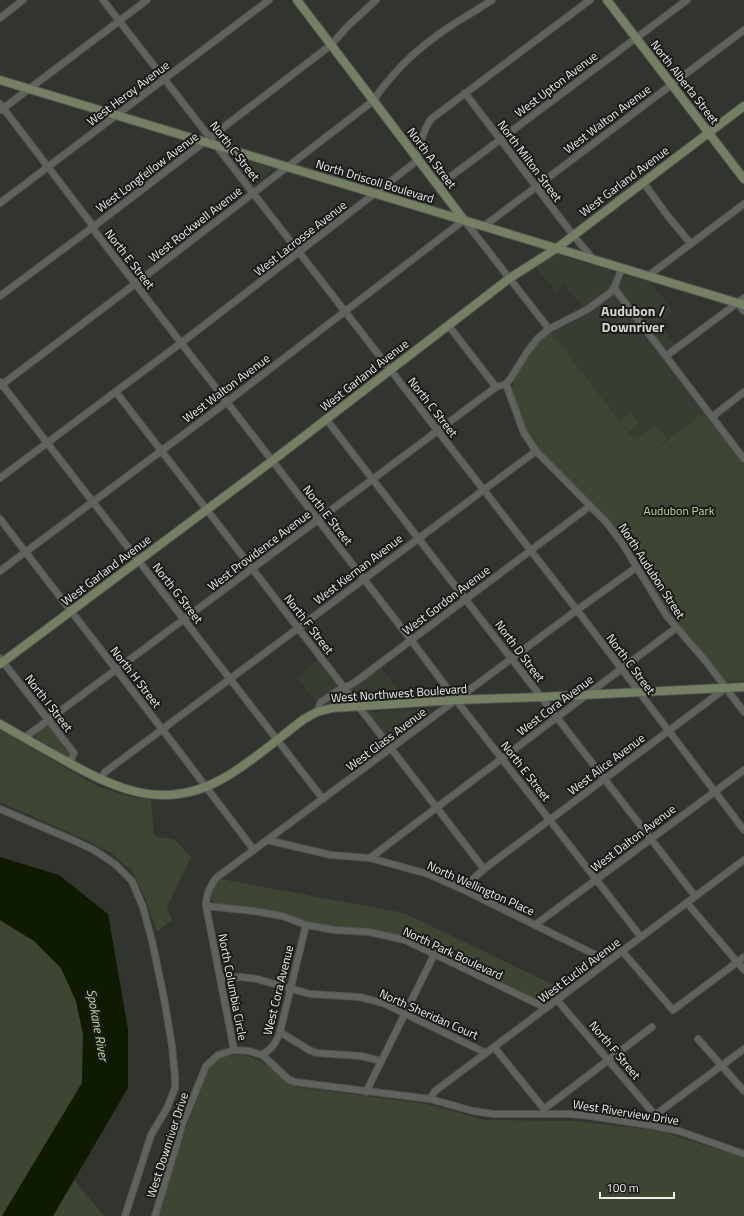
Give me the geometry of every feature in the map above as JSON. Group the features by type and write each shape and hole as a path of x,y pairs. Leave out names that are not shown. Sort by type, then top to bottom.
{"main road":[{"name":"North A Street","path":"296,0 464,220"},
{"name":"North Alberta Street","path":"607,0 744,179"},
{"name":"North Driscoll Boulevard","path":"0,80 117,115 208,139 216,145 288,167 648,276 742,302"},
{"name":"West Garland Avenue","path":"1,661 139,561 510,278 557,248 744,106"},
{"name":"West Northwest Boulevard","path":"0,724 100,780 128,790 165,795 185,793 206,787 229,776 304,719 317,712 332,708 456,700 744,687"}],"street":[{"path":"0,18 23,0"},
{"name":"North C Street","path":"103,0 165,79 208,139"},
{"path":"1,108 147,0"},
{"name":"West Heroy Avenue","path":"0,203 269,0"},
{"name":"West Longfellow Avenue","path":"0,296 93,227 331,45 347,27 376,0"},
{"name":"West Rockwell Avenue","path":"1,384 135,284 373,101 386,81 435,36 492,0"},
{"path":"418,160 425,127 431,119 590,0"},
{"name":"West Upton Avenue","path":"438,186 687,0"},
{"name":"West Walton Avenue","path":"484,226 744,30"},
{"name":"North Milton Street","path":"465,94 593,259"},
{"name":"North E Street","path":"1,108 48,167 135,284 456,700 641,937"},
{"name":"North C Street","path":"216,145 531,551 744,830"},
{"name":"West Lacrosse Avenue","path":"0,478 181,343 418,160"},
{"path":"643,182 667,215 691,244"},
{"path":"648,276 744,204"},
{"name":"West Walton Avenue","path":"0,571 227,402 464,220"},
{"name":"North A Street","path":"464,220 549,329"},
{"path":"506,384 532,344 549,329 588,309 614,288 622,268"},
{"path":"614,288 744,459"},
{"path":"666,356 742,302 744,311"},
{"path":"448,325 496,386"},
{"name":"North G Street","path":"1,384 48,442 323,799"},
{"name":"West Providence Avenue","path":"24,738 438,431 496,386 506,384"},
{"name":"North Audubon Street","path":"506,384 524,433 536,451 607,523 676,628 704,659 744,712"},
{"name":"North F Street","path":"116,392 484,869"},
{"path":"712,417 744,392"},
{"name":"North D Street","path":"326,419 512,658 556,718 696,896"},
{"name":"West Kiernan Avenue","path":"100,780 105,772 536,451"},
{"name":"West Gordon Avenue","path":"317,712 320,702 339,690 354,683 590,506"},
{"name":"North H Street","path":"0,519 254,850"},
{"name":"West Glass Avenue","path":"209,888 216,878 636,567"},
{"name":"West Cora Avenue","path":"370,858 676,628"},
{"name":"North I Street","path":"1,661 74,753 68,763"},
{"name":"West Alice Avenue","path":"462,889 484,869 726,688"},
{"name":"West Dalton Avenue","path":"536,925 744,770"},
{"path":"0,809 94,850 116,864 132,881 143,907 164,998 176,1077 175,1088 167,1108 151,1135 125,1216"},
{"name":"North Wellington Place","path":"267,840 331,855 370,858 428,874 462,889 608,961"},
{"name":"West Euclid Avenue","path":"430,1099 435,1091 744,860"},
{"name":"North Columbia Circle","path":"209,888 206,897 206,906 234,1050 262,1055 288,1079 295,1082 430,1099"},
{"path":"687,903 744,970"},
{"name":"North Park Boulevard","path":"206,906 254,911 282,916 306,925 335,930 368,932 405,940 546,1008"},
{"name":"West Cora Avenue","path":"262,1055 270,1050 276,1043 280,1032 306,925"},
{"path":"622,951 673,1010 744,957"},
{"path":"366,1092 434,955"},
{"name":"North Sheridan Court","path":"220,978 241,977 257,979 310,994 359,997 383,1003 486,1053"},
{"name":"North F Street","path":"557,1000 655,1115"},
{"path":"494,1047 544,1112 608,1060 652,1028"},
{"path":"280,1032 309,1050 317,1053 361,1056 381,1061"},
{"path":"698,1039 744,1091"},
{"path":"655,1126 655,1115 744,1049"},
{"name":"West Downriver Drive","path":"155,1216 183,1123 206,1066 218,1055 234,1050"},
{"name":"West Riverview Drive","path":"430,1099 473,1111 494,1114 544,1112 590,1116 655,1126 679,1131 744,1154"}],"shaded area":[{"path":"235,157 269,167 271,168 271,171 255,185 251,186 232,161 232,158"},
{"path":"555,254 609,270 614,276 609,290 583,309 565,285 556,292 535,266"},
{"path":"626,276 652,283 673,312 659,322 675,345 660,356 703,413 646,456 551,332 562,325 566,326 603,303 617,289 622,279"},
{"path":"318,660 337,685 336,688 316,703 296,677"},
{"path":"380,666 405,699 358,701 349,691"},
{"path":"431,710 432,714 391,744 368,714 370,712"}],"green space":[{"name":"Audubon Park","path":"551,332 635,441 656,425 667,439 652,452 703,413 744,465 744,681 724,681 661,604 627,546 541,453 527,432 512,391 513,383 520,366 531,351"},
{"path":"630,412 639,424 629,431 620,420"},
{"path":"46,726 49,727 68,752 68,755 66,756 36,738 36,732"},
{"path":"0,730 97,786 127,796 151,800 154,836 175,840 191,857 167,907 172,920 157,932 144,895 132,871 111,853 84,839 0,802"},
{"path":"221,879 404,913 564,990 547,1003 543,1004 406,938 383,931 309,923 284,914 260,908 217,905 211,898 213,890"},
{"path":"0,920 34,941 61,968 76,1001 83,1034 82,1083 2,1216 0,1216"},
{"path":"241,1055 253,1057 265,1063 287,1081 298,1087 427,1104 485,1120 576,1121 660,1131 744,1158 744,1216 153,1216 208,1070 215,1061 222,1057"},
{"path":"74,1180 104,1216 53,1216"}],"water":[{"name":"Spokane River","path":"0,857 59,875 108,914 128,1029 128,1088 53,1216 2,1216 82,1083 83,1034 76,1001 61,968 34,941 0,920"}],"district":[{"name":"Audubon / Downriver","path":"633,318"}]}
